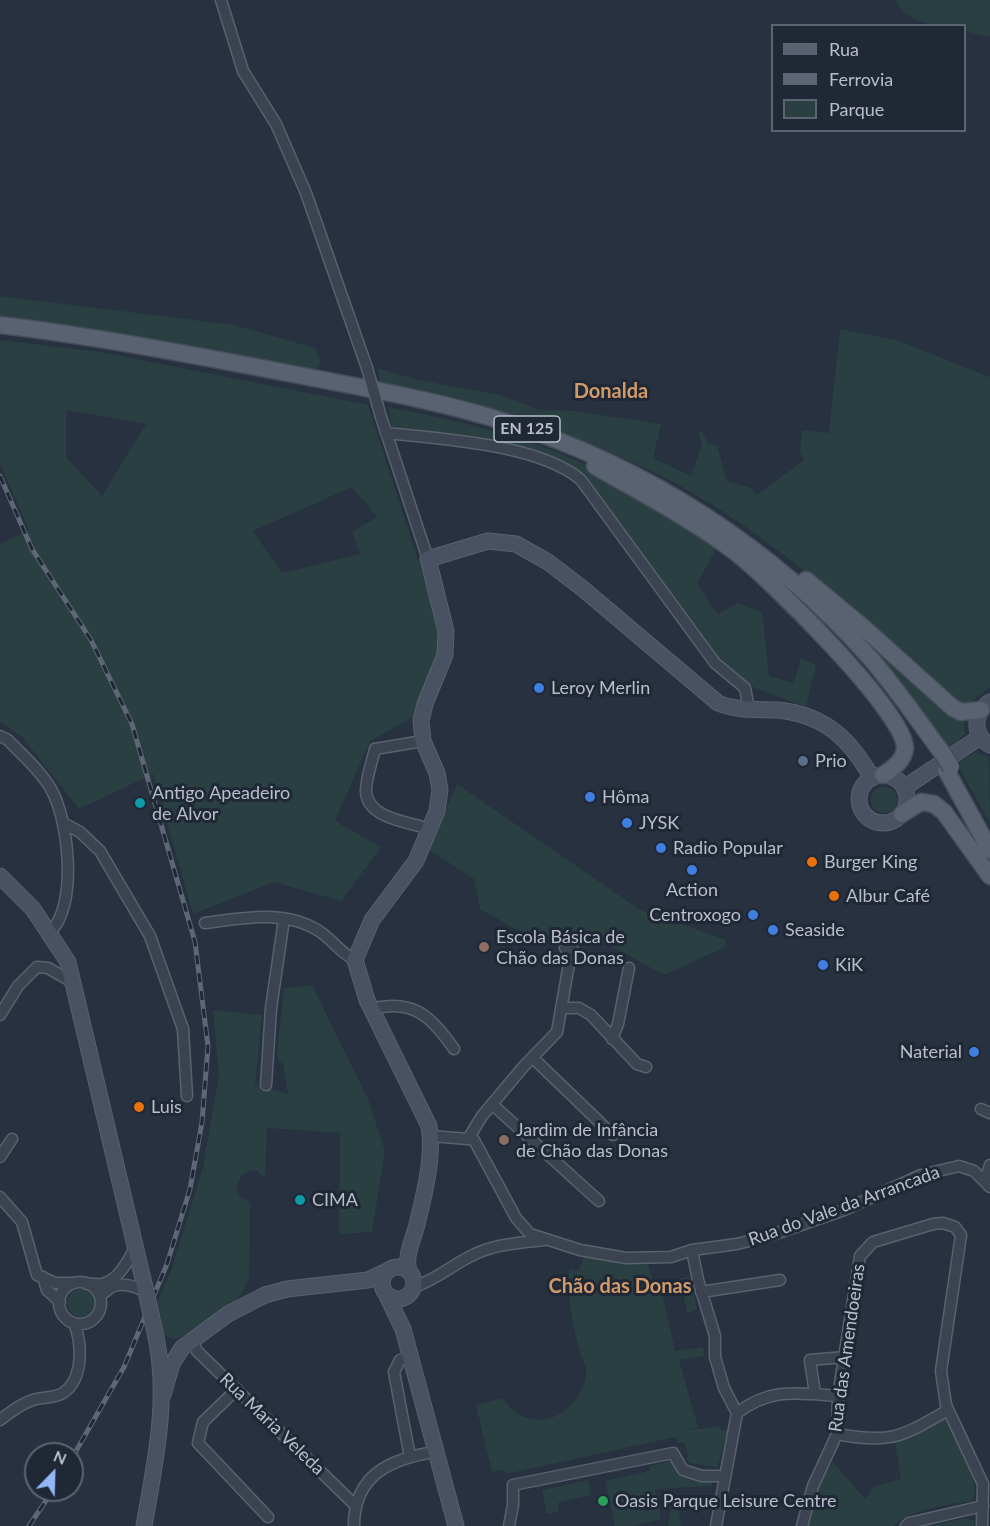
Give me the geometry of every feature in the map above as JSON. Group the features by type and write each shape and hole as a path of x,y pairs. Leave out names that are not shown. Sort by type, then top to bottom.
{"main road":[{"name":"EN 125","path":"0,325 113,340 431,401 555,438 640,476 712,519 781,571 822,608 871,659 944,762 990,837"},
{"name":"EN 125","path":"0,333 163,357 394,402 496,427 579,457 683,509 746,550 784,581 859,654 944,762 990,850"},
{"path":"555,438 645,475 730,525 828,597 953,708 961,712 985,706"},
{"path":"579,457 677,513 737,554 834,647 880,704 904,741 905,749 900,761 878,777"},
{"path":"902,814 921,802 939,807 990,876"}],"street":[{"path":"221,0 243,71 276,124 306,193 367,368 386,433 429,559 446,631 445,656 425,704 421,721 423,741 437,772 440,790 430,829 416,861 372,920 355,960 372,1009 429,1126 431,1136 418,1221 407,1263 410,1282 403,1329"},
{"path":"386,433 449,440 518,453 542,458 570,471 581,480 715,663 745,688 748,709"},
{"path":"429,559 488,541 516,544 548,562 710,698 729,707 795,714 825,725 851,744 878,777"},
{"path":"904,788 985,741 976,723 985,706"},
{"path":"0,736 8,740 52,790 63,823 67,846 67,892 59,924 50,932"},
{"path":"423,741 375,749 366,791 369,804 376,812 430,829"},
{"path":"878,777 896,778 904,788 907,801 902,814 885,823 878,822 865,814 861,807 860,794 878,777"},
{"path":"63,823 80,832 100,851 150,936 183,1029 187,1096"},
{"path":"0,876 33,909 68,962 156,1337 167,1364"},
{"path":"205,923 262,916 284,919 304,924 320,932 344,955 355,960"},
{"path":"266,1085 271,1008 284,919"},
{"path":"431,1136 468,1138 493,1105 557,1032 572,947 565,948"},
{"path":"0,1015 18,986 38,968 48,968 74,983"},
{"path":"612,1039 618,1024 628,968"},
{"path":"372,1009 387,1005 408,1006 436,1023 454,1049"},
{"path":"563,1008 579,1008 591,1015 637,1064 646,1067"},
{"path":"533,1058 614,1135"},
{"path":"493,1105 599,1202"},
{"name":"Rua do Vale da Arrancada","path":"468,1138 474,1140 516,1218 530,1234 580,1250 626,1258 671,1257 692,1250 736,1244 772,1235 844,1210 921,1175 959,1166 974,1171 988,1184"},
{"path":"0,1157 12,1139"},
{"name":"Rua do Vale da Arrancada","path":"988,1184 990,1165"},
{"path":"0,1197 22,1222 37,1275 55,1283 102,1284 118,1280 146,1292"},
{"name":"Rua das Amendoeiras","path":"802,1526 813,1486 837,1434 838,1396 860,1256 873,1242 880,1239 943,1223 955,1227 961,1235 941,1371 948,1410 984,1484 982,1526"},
{"path":"413,1238 388,1270 381,1284 403,1329 434,1452 456,1526"},
{"path":"342,1284 385,1294 398,1300 410,1282 438,1277 472,1255 498,1246 545,1240"},
{"path":"118,1280 135,1248"},
{"path":"692,1250 701,1292 715,1336 715,1357 718,1368 724,1388 737,1413 716,1526"},
{"path":"144,1526 167,1364 165,1355 228,1314 265,1295 287,1289 378,1278 388,1270 398,1267 410,1282"},
{"path":"80,1340 97,1316 101,1300 111,1286 130,1272 141,1275"},
{"path":"43,1277 47,1290 60,1302 65,1317 74,1323 88,1323 97,1316"},
{"path":"701,1292 780,1280"},
{"path":"60,1302 65,1289 75,1283"},
{"path":"87,1284 96,1290 101,1300"},
{"path":"0,1420 22,1405 35,1399 57,1396 70,1387 77,1370 80,1340 74,1323"},
{"path":"156,1337 161,1343 170,1346 186,1342"},
{"name":"Rua Maria Veleda","path":"186,1342 356,1506"},
{"path":"814,1394 810,1360 844,1357"},
{"path":"410,1358 400,1360 394,1372 410,1456"},
{"path":"237,1389 203,1422 198,1443 268,1517"},
{"path":"737,1413 755,1400 779,1393 838,1396"},
{"path":"837,1434 868,1440 895,1438 948,1410"},
{"path":"354,1526 360,1494 380,1469 410,1456 434,1452"},
{"path":"509,1526 513,1505 513,1485 673,1453 682,1470 702,1476 724,1476"},
{"path":"906,1526 909,1523 983,1506"}],"green space":[{"path":"895,0 990,0 990,37 966,31 966,24 925,23 916,20 901,9"},
{"path":"0,296 234,325 315,348 321,363 315,369 151,338 0,316"},
{"path":"840,329 896,340 990,377 990,687 970,703 958,703 795,563 737,521 697,496 655,473 566,435 472,405 380,383 377,368 418,380 500,395 540,410 574,411 661,424 653,458 691,476 702,444 699,434 701,429 708,444 717,445 727,481 751,488 757,495 804,460 800,452 802,430 829,433"},
{"path":"0,340 101,352 368,405 432,603 439,640 438,659 414,717 370,741 335,821 381,847 341,901 274,882 193,914 153,774 79,809 22,737 0,721 0,544 29,530 0,464","holes":["66,410 146,424 102,496 66,457","352,487 377,517 352,532 360,554 282,573 253,531"]},
{"path":"388,407 484,428 555,451 596,470 631,490 718,545 697,584 718,614 738,603 762,612 769,676 794,683 801,658 816,665 806,707 755,688 730,674 587,481 573,467 550,458 461,438 392,428"},
{"path":"838,614 964,719 965,734 948,751 896,680"},
{"path":"976,752 989,757 990,823 956,763"},
{"path":"457,784 639,909 726,940 725,947 664,975 607,944 525,934 480,909 474,879 429,850"},
{"path":"884,787 893,791 897,800 893,809 884,813 875,809 871,800 875,791"},
{"path":"312,985 368,1099 385,1151 372,1232 339,1234 340,1133 267,1128 265,1178 256,1170 248,1172 241,1177 236,1187 240,1196 250,1203 249,1277 245,1288 233,1302 200,1326 184,1336 169,1337 161,1332 154,1309 171,1271 203,1167 219,1075 213,1010 262,1015 255,1084 288,1094 283,1064 278,1060 277,1051 284,988"},
{"path":"584,1255 648,1264 654,1285 660,1284 675,1351 703,1347 704,1356 679,1360 698,1427 689,1430 721,1426 720,1430 728,1430 717,1467 691,1463 685,1459 688,1456 685,1443 678,1443 676,1437 506,1474 503,1470 492,1472 476,1405 503,1398 511,1409 519,1414 527,1418 542,1420 562,1413 577,1398 582,1389 586,1369 572,1320 569,1300 569,1269 579,1271"},
{"path":"690,1277 697,1309 687,1313 680,1278"},
{"path":"81,1289 91,1293 95,1303 91,1313 81,1317 71,1313 67,1303 71,1293"},
{"path":"944,1419 955,1434 967,1459 974,1484 972,1501 920,1511 894,1526 806,1526 822,1479 833,1462 865,1499 874,1487 901,1479 895,1442 915,1436"},
{"path":"671,1461 679,1474 712,1481 712,1486 655,1489 661,1519 632,1526 615,1526 605,1481 650,1471 649,1466"},
{"path":"588,1480 591,1495 559,1502 558,1512 547,1514 542,1490"},
{"path":"678,1507 681,1526 668,1526 671,1510"},
{"path":"965,1518 974,1521 974,1526 932,1526"}],"railway":[{"path":"0,476 32,549 91,640 132,724 195,942 208,1046 202,1122 190,1189 167,1264 124,1367 81,1442"},
{"path":"29,1526 45,1502"}],"place":[{"name":"Leroy Merlin","path":"539,688"},
{"name":"Prio","path":"803,761"},
{"name":"Hôma","path":"590,797"},
{"name":"Antigo Apeadeiro de Alvor","path":"140,803"},
{"name":"JYSK","path":"627,823"},
{"name":"Radio Popular","path":"661,848"},
{"name":"Burger King","path":"812,862"},
{"name":"Action","path":"692,870"},
{"name":"Albur Café","path":"834,896"},
{"name":"Centroxogo","path":"753,915"},
{"name":"Seaside","path":"773,930"},
{"name":"Escola Básica de Chão das Donas","path":"484,947"},
{"name":"KiK","path":"823,965"},
{"name":"Naterial","path":"974,1052"},
{"name":"Luis","path":"139,1107"},
{"name":"Jardim de Infância de Chão das Donas","path":"504,1140"},
{"name":"CIMA","path":"300,1200"},
{"name":"Oasis Parque Leisure Centre","path":"603,1501"}],"district":[{"name":"Donalda","path":"611,392"},
{"name":"Chão das Donas","path":"620,1287"}]}
